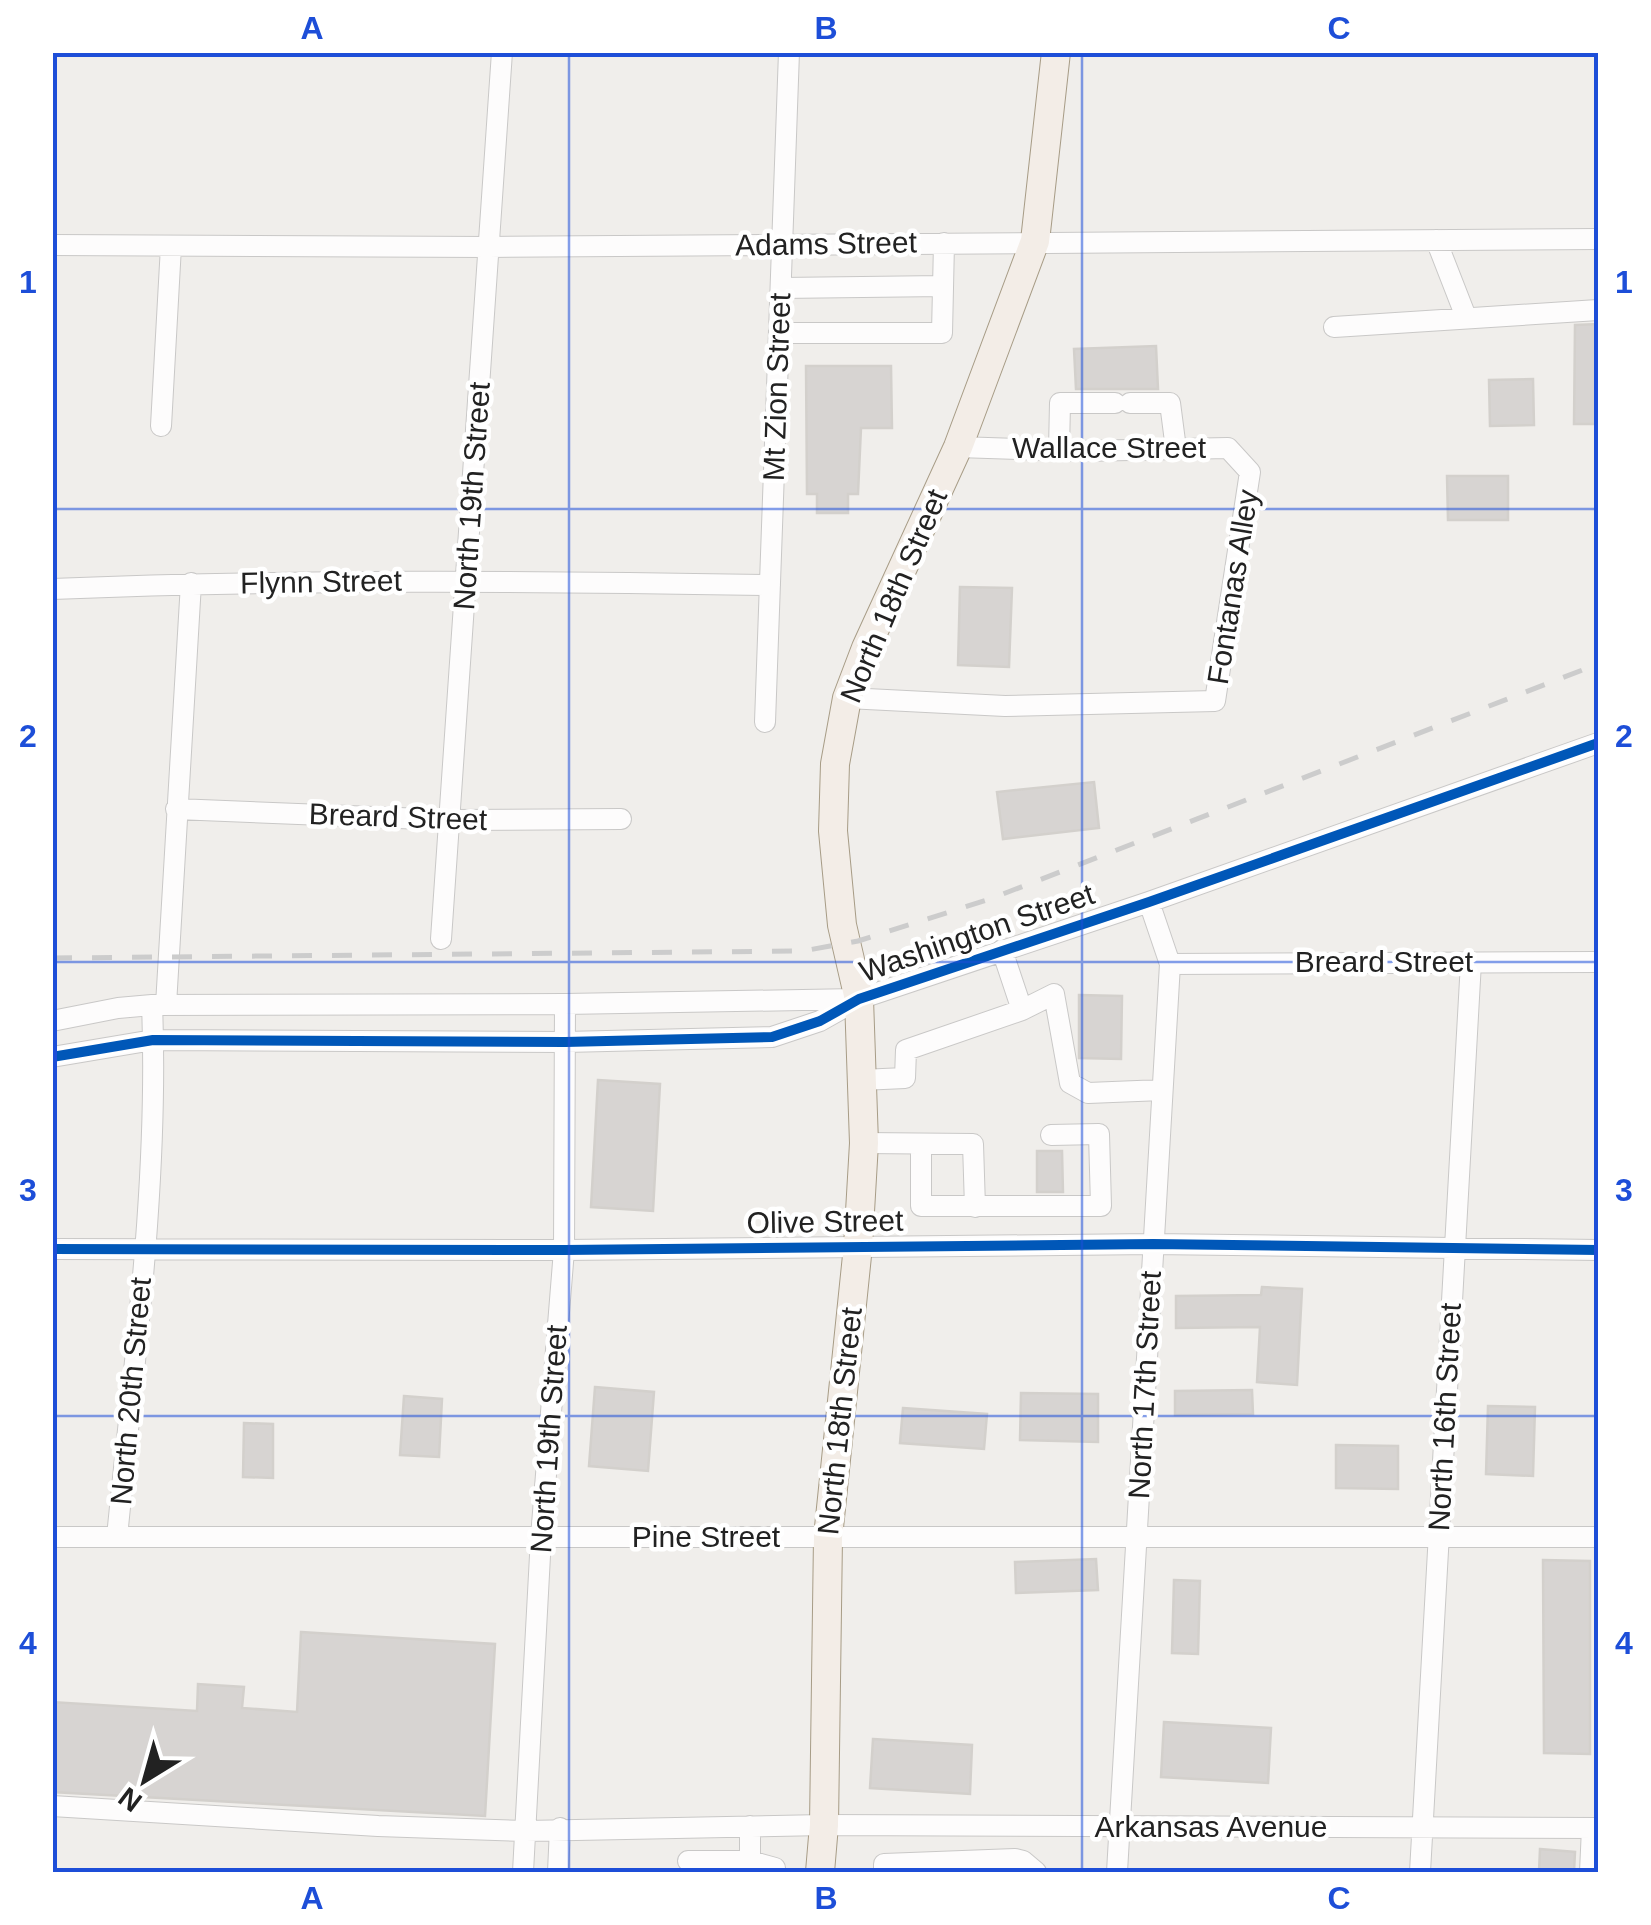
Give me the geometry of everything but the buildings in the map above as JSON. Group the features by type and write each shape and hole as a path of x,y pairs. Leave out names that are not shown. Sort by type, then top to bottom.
{"main road":[{"name":"North 18th Street","path":"820,1872 828,1537 858,1246 864,1143 859,999 842,926 833,831 835,764 847,698 866,648 958,447 1035,241 1056,52"}],"street":[{"name":"North 19th Street","path":"441,939 502,52"},
{"name":"Mt Zion Street","path":"765,722 789,52"},
{"name":"Adams Street","path":"52,244 489,247 1598,239"},
{"path":"1436,240 1466,317"},
{"path":"779,333 942,333 944,242"},
{"path":"161,426 172,246"},
{"path":"780,288 943,286"},
{"path":"1334,327 1598,310"},
{"path":"1059,450 1060,404 1123,403 1170,403 1176,449"},
{"name":"Wallace Street","path":"958,447 1228,448 1250,472"},
{"name":"Fontanas Alley","path":"847,698 1006,706 1215,701 1250,472"},
{"name":"Flynn Street","path":"52,589 466,580 770,585"},
{"name":"North 20th Street","path":"117,1537 144,1249 153,1040 171,957 191,583"},
{"name":"Washington Street","path":"52,1058 153,1040 566,1042 772,1038 820,1021 859,999 1149,902 1598,743"},
{"name":"Breard Street","path":"176,809 450,820 621,820"},
{"name":"North 17th Street","path":"1117,1872 1170,964 1149,902"},
{"path":"1002,950 1022,1010"},
{"name":"North 16th Street","path":"1420,1872 1471,962"},
{"name":"Breard Street","path":"1170,964 1598,962"},
{"path":"862,1080 905,1078 906,1050 1022,1010 1054,994 1070,1083 1088,1093 1162,1090"},
{"name":"Washington Street","path":"52,1021 118,1008 159,1005 859,999"},
{"name":"North 19th Street","path":"524,1872 541,1537 564,1250 565,1004"},
{"path":"921,1144 921,1206 1101,1206 1099,1134 1051,1135"},
{"path":"864,1143 972,1144 975,1207"},
{"path":"1005,1208 1007,1246"},
{"name":"Olive Street","path":"52,1249 564,1250 1154,1244 1598,1250"},
{"name":"Pine Street","path":"52,1536 1598,1538"},
{"name":"Arkansas Avenue","path":"52,1806 378,1826 526,1830 824,1825 1595,1828"},
{"path":"750,1826 750,1860"},
{"path":"884,1868 1020,1868 1016,1826"},
{"path":"558,1872 560,1828"},
{"path":"690,1828 688,1867 750,1860 774,1868 775,1872"},
{"path":"1590,1872 1595,1828"}],"railway":[{"path":"52,958 803,951 858,941 990,899 1598,664"}],"cycle path":[{"path":"52,1057 153,1040 565,1042 772,1037 820,1021 859,999 1149,902 1598,743"},
{"path":"52,1249 564,1250 1153,1244 1598,1250"}]}
